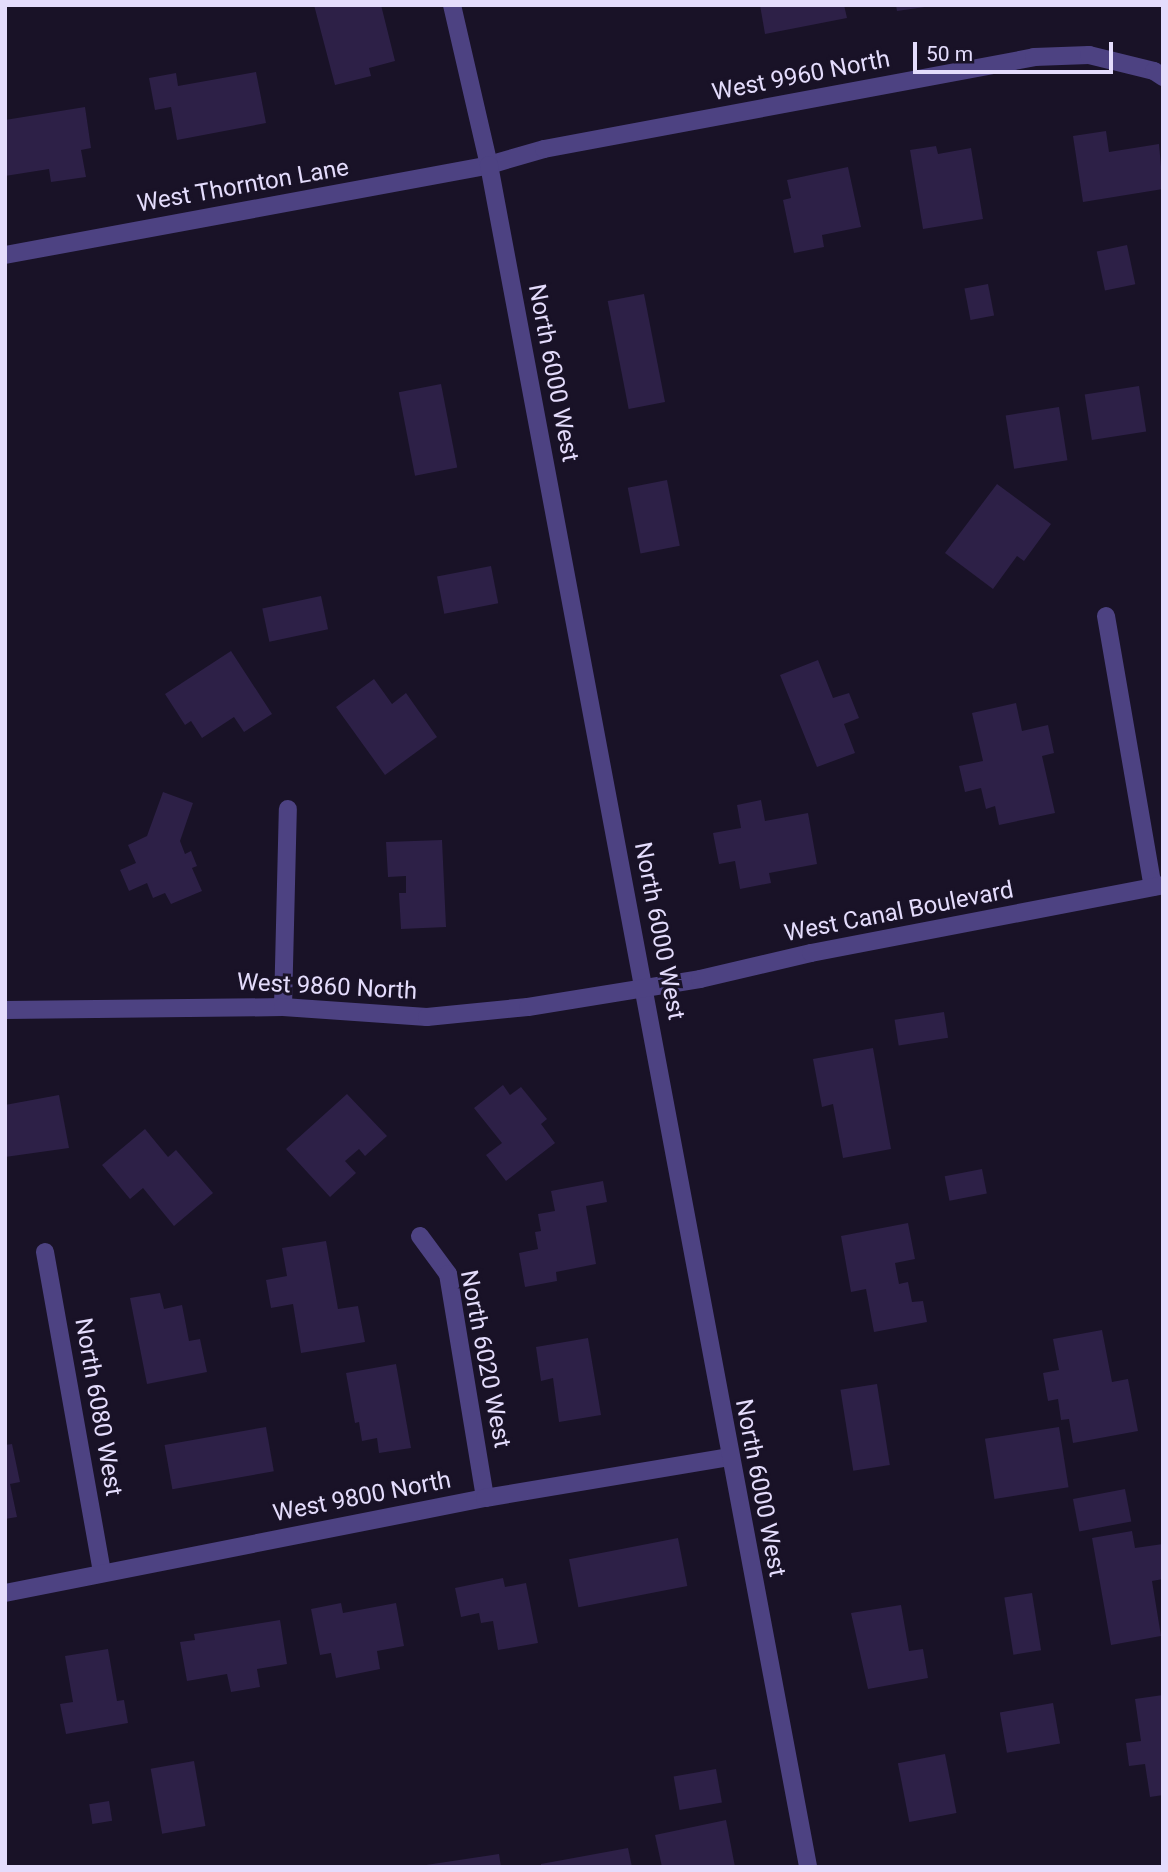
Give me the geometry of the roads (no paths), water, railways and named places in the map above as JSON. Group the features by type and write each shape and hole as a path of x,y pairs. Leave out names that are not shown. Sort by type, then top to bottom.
{"street":[{"name":"North 6000 West","path":"452,5 489,165 645,987 729,1457 808,1867"},
{"name":"West 9960 North","path":"489,165 544,149 1034,57 1088,55 1154,71 1163,77"},
{"name":"West Thornton Lane","path":"5,255 489,165"},
{"path":"1106,616 1158,886"},
{"path":"283,1007 288,809"},
{"name":"West Canal Boulevard","path":"645,987 700,979 825,951 1158,886"},
{"name":"West 9860 North","path":"5,1010 283,1007 427,1017 528,1007 645,987"},
{"name":"North 6020 West","path":"420,1236 447,1274 485,1498"},
{"name":"North 6080 West","path":"46,1252 102,1572"},
{"name":"West 9800 North","path":"5,1593 485,1498 729,1457"}]}
